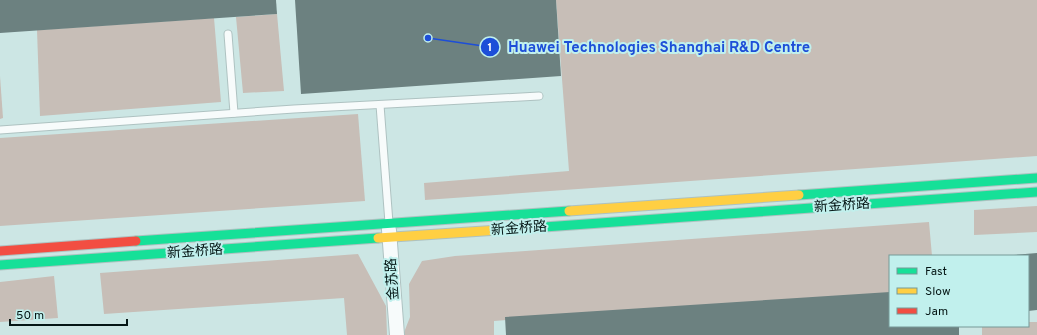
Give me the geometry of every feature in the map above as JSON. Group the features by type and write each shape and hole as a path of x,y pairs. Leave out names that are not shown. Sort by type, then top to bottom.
{"street":[{"name":"新金桥路","path":"0,251 1037,178"},
{"name":"新金桥路","path":"0,265 1037,192"},
{"name":"金苏路","path":"389,223 397,335"}],"lane":[{"path":"228,34 234,114"},
{"path":"0,130 234,114 539,96"},
{"path":"380,105 389,223"}],"shaded area":[{"path":"556,0 1037,0 1037,156 425,200 424,183 569,171"},
{"path":"277,14 284,91 243,93 236,17"},
{"path":"214,18 221,102 40,116 37,30"},
{"path":"0,76 3,118 0,119"},
{"path":"358,114 365,201 0,226 0,138"},
{"path":"1037,206 1037,232 974,235 974,210"},
{"path":"929,222 932,255 889,255 889,293 494,321 494,335 403,335 410,317 409,284 422,261 455,256"},
{"path":"358,254 386,306 387,335 347,335 344,298 104,314 100,273"},
{"path":"54,276 58,318 0,322 0,282"},
{"path":"1029,322 1037,322 1037,335 982,335 982,327 1029,327"}],"building":[{"path":"0,0 276,0 277,14 0,33"},
{"path":"295,0 556,0 561,76 301,94"},
{"path":"1037,253 1037,310 1029,311 1029,255 1014,255"},
{"path":"889,292 889,327 959,327 959,335 506,335 505,317"}],"traffic: fast":[{"path":"799,195 1037,178"},
{"path":"530,228 1037,192"},
{"path":"136,241 569,211"},
{"path":"0,265 378,238"}],"traffic: slow":[{"path":"569,211 799,195"},
{"path":"378,238 530,228"}],"traffic: jam":[{"path":"0,251 136,241"}],"place":[{"name":"Huawei Technologies Shanghai R&D Centre","path":"428,38"}]}
